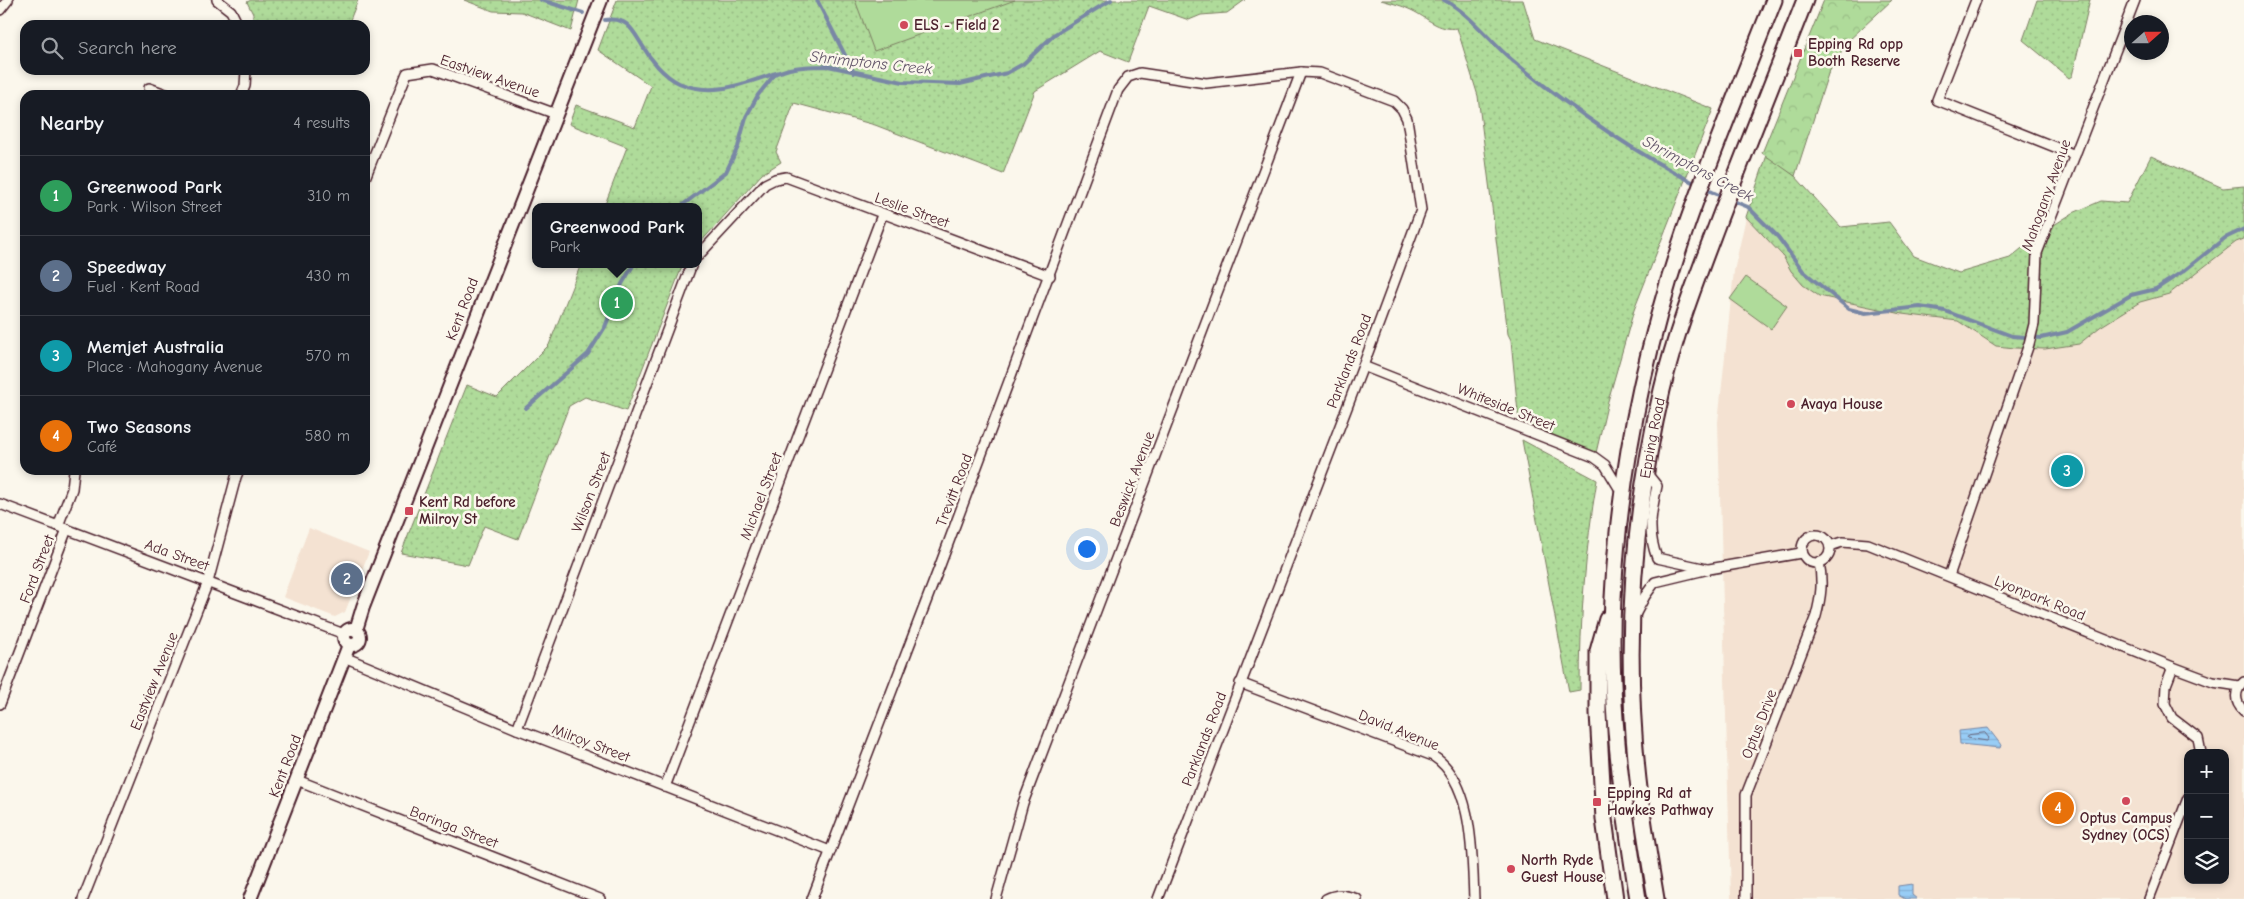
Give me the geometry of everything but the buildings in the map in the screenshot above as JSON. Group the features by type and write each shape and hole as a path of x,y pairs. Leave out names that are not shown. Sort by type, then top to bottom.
{"main road":[{"name":"Epping Road","path":"1638,899 1618,767 1613,694 1613,599 1623,495 1634,425 1651,348 1685,231 1711,158 1774,0"},
{"name":"Epping Road","path":"1656,899 1637,769 1632,688 1631,625 1637,531 1645,471 1662,388 1678,333 1737,172 1805,0"},
{"path":"1613,599 1598,651 1598,713 1604,818 1615,899"}],"street":[{"path":"0,10 8,0"},
{"path":"217,0 231,11 236,20"},
{"name":"Kent Road","path":"250,899 297,780 348,642 600,0"},
{"path":"1976,0 1937,100 2074,155"},
{"name":"Mahogany Avenue","path":"1949,576 2032,331 2037,253 2135,0"},
{"name":"Eastview Avenue","path":"370,166 407,73 433,69 556,114"},
{"name":"Parklands Road","path":"1118,90 1128,77 1140,73 1206,83 1301,72 1320,73 1394,101 1402,109 1406,118 1421,210 1158,899"},
{"name":"Beswick Avenue","path":"996,899 1023,803 1301,72"},
{"path":"243,90 246,75"},
{"path":"149,88 154,90"},
{"name":"Trevitt Road","path":"812,899 1050,276 1118,90"},
{"name":"Leslie Street","path":"702,252 765,184 774,179 786,177 1050,276"},
{"name":"Michael Street","path":"665,787 882,214"},
{"name":"Wilson Street","path":"517,729 690,268"},
{"name":"Whiteside Street","path":"1363,366 1600,460 1610,472 1623,495"},
{"path":"1645,471 1657,486 1651,515 1650,541 1657,558 1710,569"},
{"name":"Ford Street","path":"0,704 63,527 73,475"},
{"name":"Eastview Avenue","path":"83,899 208,582 237,475"},
{"name":"Ada Street","path":"0,504 208,582 348,642"},
{"path":"1813,535 1824,536 1830,546 1825,558 1819,562 1810,562 1801,553 1805,540 1813,535"},
{"name":"Lyonpark Road","path":"1830,546 1842,542 1868,544 2213,682 2242,684"},
{"path":"1631,625 1645,596 1655,582 1710,569 1801,553"},
{"name":"Optus Drive","path":"1746,899 1746,796 1816,616 1821,597 1822,576 1819,562"},
{"name":"Milroy Street","path":"348,642 517,729 830,851"},
{"path":"2173,667 2166,686 2166,704 2172,718 2198,738 2200,749"},
{"name":"David Avenue","path":"1240,683 1433,756 1444,763 1460,793 1470,832 1474,899"},
{"path":"2242,684 2236,698 2238,704 2244,710"},
{"name":"Baringa Street","path":"297,780 600,899"},
{"path":"2149,899 2184,808"},
{"path":"1326,899 1336,895 1346,895 1357,899"}],"shaded area":[{"path":"1746,217 1783,256 1791,271 1803,285 1819,296 1902,314 1958,321 1996,346 2015,348 2045,349 2079,344 2100,327 2140,302 2169,294 2236,242 2244,239 2244,899 1731,899 1718,422 1734,271"},
{"path":"309,528 369,552 345,612 335,617 283,597"}],"green space":[{"path":"251,0 358,0 350,20 253,20 253,14 247,2"},
{"path":"464,0 579,0 571,31 522,12 493,11"},
{"path":"617,0 1245,0 1227,13 1201,15 1189,20 1149,6 1128,62 1100,51 1035,91 1003,174 875,125 794,103 776,152 781,162 762,174 702,241 702,203 606,203 627,147 569,124 576,105 635,127 651,86 598,50"},
{"name":"ELS - Field 2","path":"855,0 1015,0 874,51"},
{"path":"1381,0 1523,0 1535,39 1713,109 1634,310 1608,401 1596,453 1519,423 1511,340 1508,334 1478,96 1457,28 1444,28 1407,8"},
{"path":"1824,0 1892,0 1847,42 1828,74 1795,176 1762,153"},
{"path":"2037,0 2090,0 2072,76 2069,78 2023,40"},
{"path":"1767,155 1795,176 1841,227 1889,222 1914,256 1959,273 2010,258 2038,235 2073,213 2101,201 2127,203 2151,156 2223,188 2244,186 2244,239 2236,242 2169,294 2140,302 2100,327 2079,344 2045,349 1996,346 1958,321 1902,314 1819,296 1803,285 1791,271 1783,256 1746,217"},
{"path":"579,268 681,268 626,411 585,397 569,406 518,539 484,526 468,565 401,553 467,385 497,397 549,345"},
{"path":"1746,277 1787,306 1771,329 1730,299"},
{"path":"1522,440 1597,480 1589,532 1584,585 1580,690 1569,692"}],"water":[{"path":"1988,728 2001,745 2000,748 1960,744 1959,731"},
{"path":"1912,884 1912,895 1917,899 1905,899 1898,895 1898,886"}],"waterway":[{"name":"Shrimptons Creek","path":"541,0 583,13"},
{"path":"817,0 854,73"},
{"name":"Shrimptons Creek","path":"605,20 619,20 628,25 649,56 663,72 673,80 693,87 720,89 747,83 791,69 817,66 828,66 903,82 960,84 1007,73 1023,64 1055,34 1111,0"},
{"name":"Shrimptons Creek","path":"1444,0 1471,20 1512,60 1579,112 1649,158 1698,185"},
{"path":"685,203 726,172 738,147 746,117 758,95 775,74"},
{"name":"Shrimptons Creek","path":"1704,188 1725,198"},
{"name":"Shrimptons Creek","path":"1731,200 1748,207 1778,237 1803,271 1849,309 1865,313 1920,307 1945,311 2012,336 2041,338 2067,332 2131,295 2156,289 2185,270 2225,238 2244,229"},
{"path":"526,408 588,354 605,327 622,284 632,268"}],"place":[{"name":"ELS - Field 2","path":"904,25"},
{"name":"Epping Rd opp Booth Reserve","path":"1798,53"},
{"name":"Greenwood Park","path":"617,303"},
{"name":"Avaya House","path":"1791,404"},
{"name":"Memjet Australia","path":"2067,471"},
{"name":"Kent Rd before Milroy St","path":"409,511"},
{"name":"Speedway","path":"347,579"},
{"name":"Optus Campus Sydney (OCS)","path":"2126,801"},
{"name":"Epping Rd at Hawkes Pathway","path":"1597,802"},
{"name":"Two Seasons","path":"2058,808"},
{"name":"North Ryde Guest House","path":"1511,869"}]}
